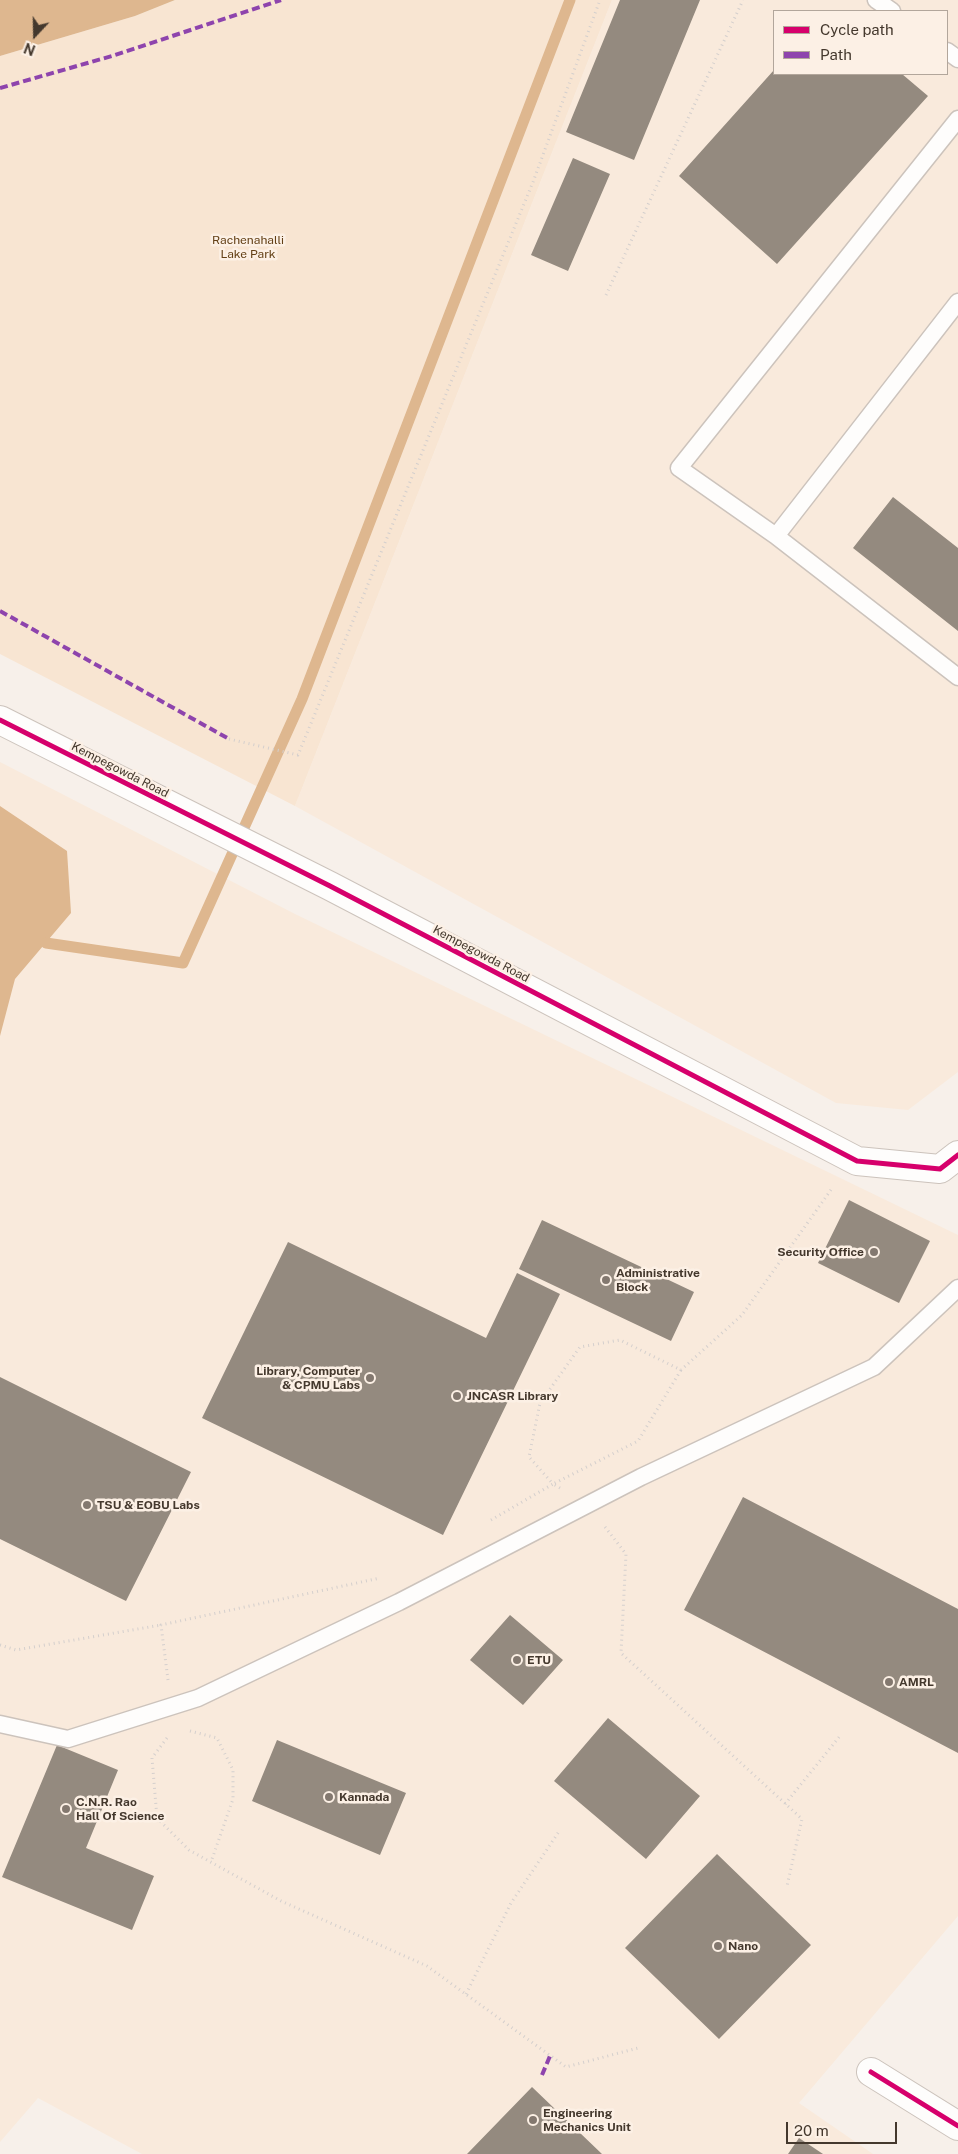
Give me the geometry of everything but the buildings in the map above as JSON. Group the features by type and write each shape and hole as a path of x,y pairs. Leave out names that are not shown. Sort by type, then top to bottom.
{"street":[{"name":"Kempegowda Road","path":"0,720 261,852 852,1159 940,1169 958,1156"},
{"path":"871,2072 958,2126"}],"lane":[{"path":"876,0 891,10"},
{"path":"958,119 679,468 776,536 958,677"},
{"path":"776,536 958,302"},
{"path":"0,1724 68,1739 198,1698 390,1606 588,1504 874,1367 958,1288"}],"path":[{"path":"229,739 298,755 533,182 600,0"},
{"path":"606,295 743,0"},
{"path":"485,1524 553,1484 638,1441 681,1370 742,1315 852,1159"},
{"path":"681,1370 620,1340 580,1348 540,1403 530,1457 553,1484 588,1504 626,1554 621,1653 802,1819 787,1886"},
{"path":"0,1646 16,1650 161,1625 381,1578"},
{"path":"161,1625 175,1727 152,1758 157,1818 189,1850 281,1901 426,1966 566,2067 638,2048"},
{"path":"175,1727 217,1738 233,1770 233,1799 211,1862"},
{"path":"785,1804 840,1736"},
{"path":"466,1994 512,1903 560,1830"}],"shaded area":[{"path":"0,0 175,0 135,16 0,56"},
{"path":"612,0 958,0 958,1072 908,1110 836,1103 295,806"},
{"path":"0,762 295,914 958,1235 958,1916 799,2103 873,2154 142,2154 38,2098 0,2142"},
{"path":"0,806 67,851 71,913 15,979 0,1036"}],"green space":[{"name":"Rachenahalli Lake Park","path":"175,0 612,0 295,806 0,654 0,56 135,16"}],"waterway":[{"path":"46,943 183,963 302,699 570,0"}],"marked path":[{"path":"0,88 112,56 281,0"},
{"path":"0,611 229,739"},
{"path":"542,2075 550,2056"}],"cycle path":[{"path":"0,720 330,886 857,1161 940,1169 958,1155"},
{"path":"871,2072 958,2126"}],"place":[{"name":"Security Office","path":"874,1252"},
{"name":"Administrative Block","path":"606,1280"},
{"name":"Library, Computer & CPMU Labs","path":"370,1378"},
{"name":"JNCASR Library","path":"457,1396"},
{"name":"TSU & EOBU Labs","path":"87,1505"},
{"name":"ETU","path":"517,1660"},
{"name":"AMRL","path":"889,1682"},
{"name":"Kannada","path":"329,1797"},
{"name":"C.N.R. Rao Hall Of Science","path":"66,1809"},
{"name":"Nano","path":"718,1946"},
{"name":"Engineering Mechanics Unit","path":"533,2120"}]}
